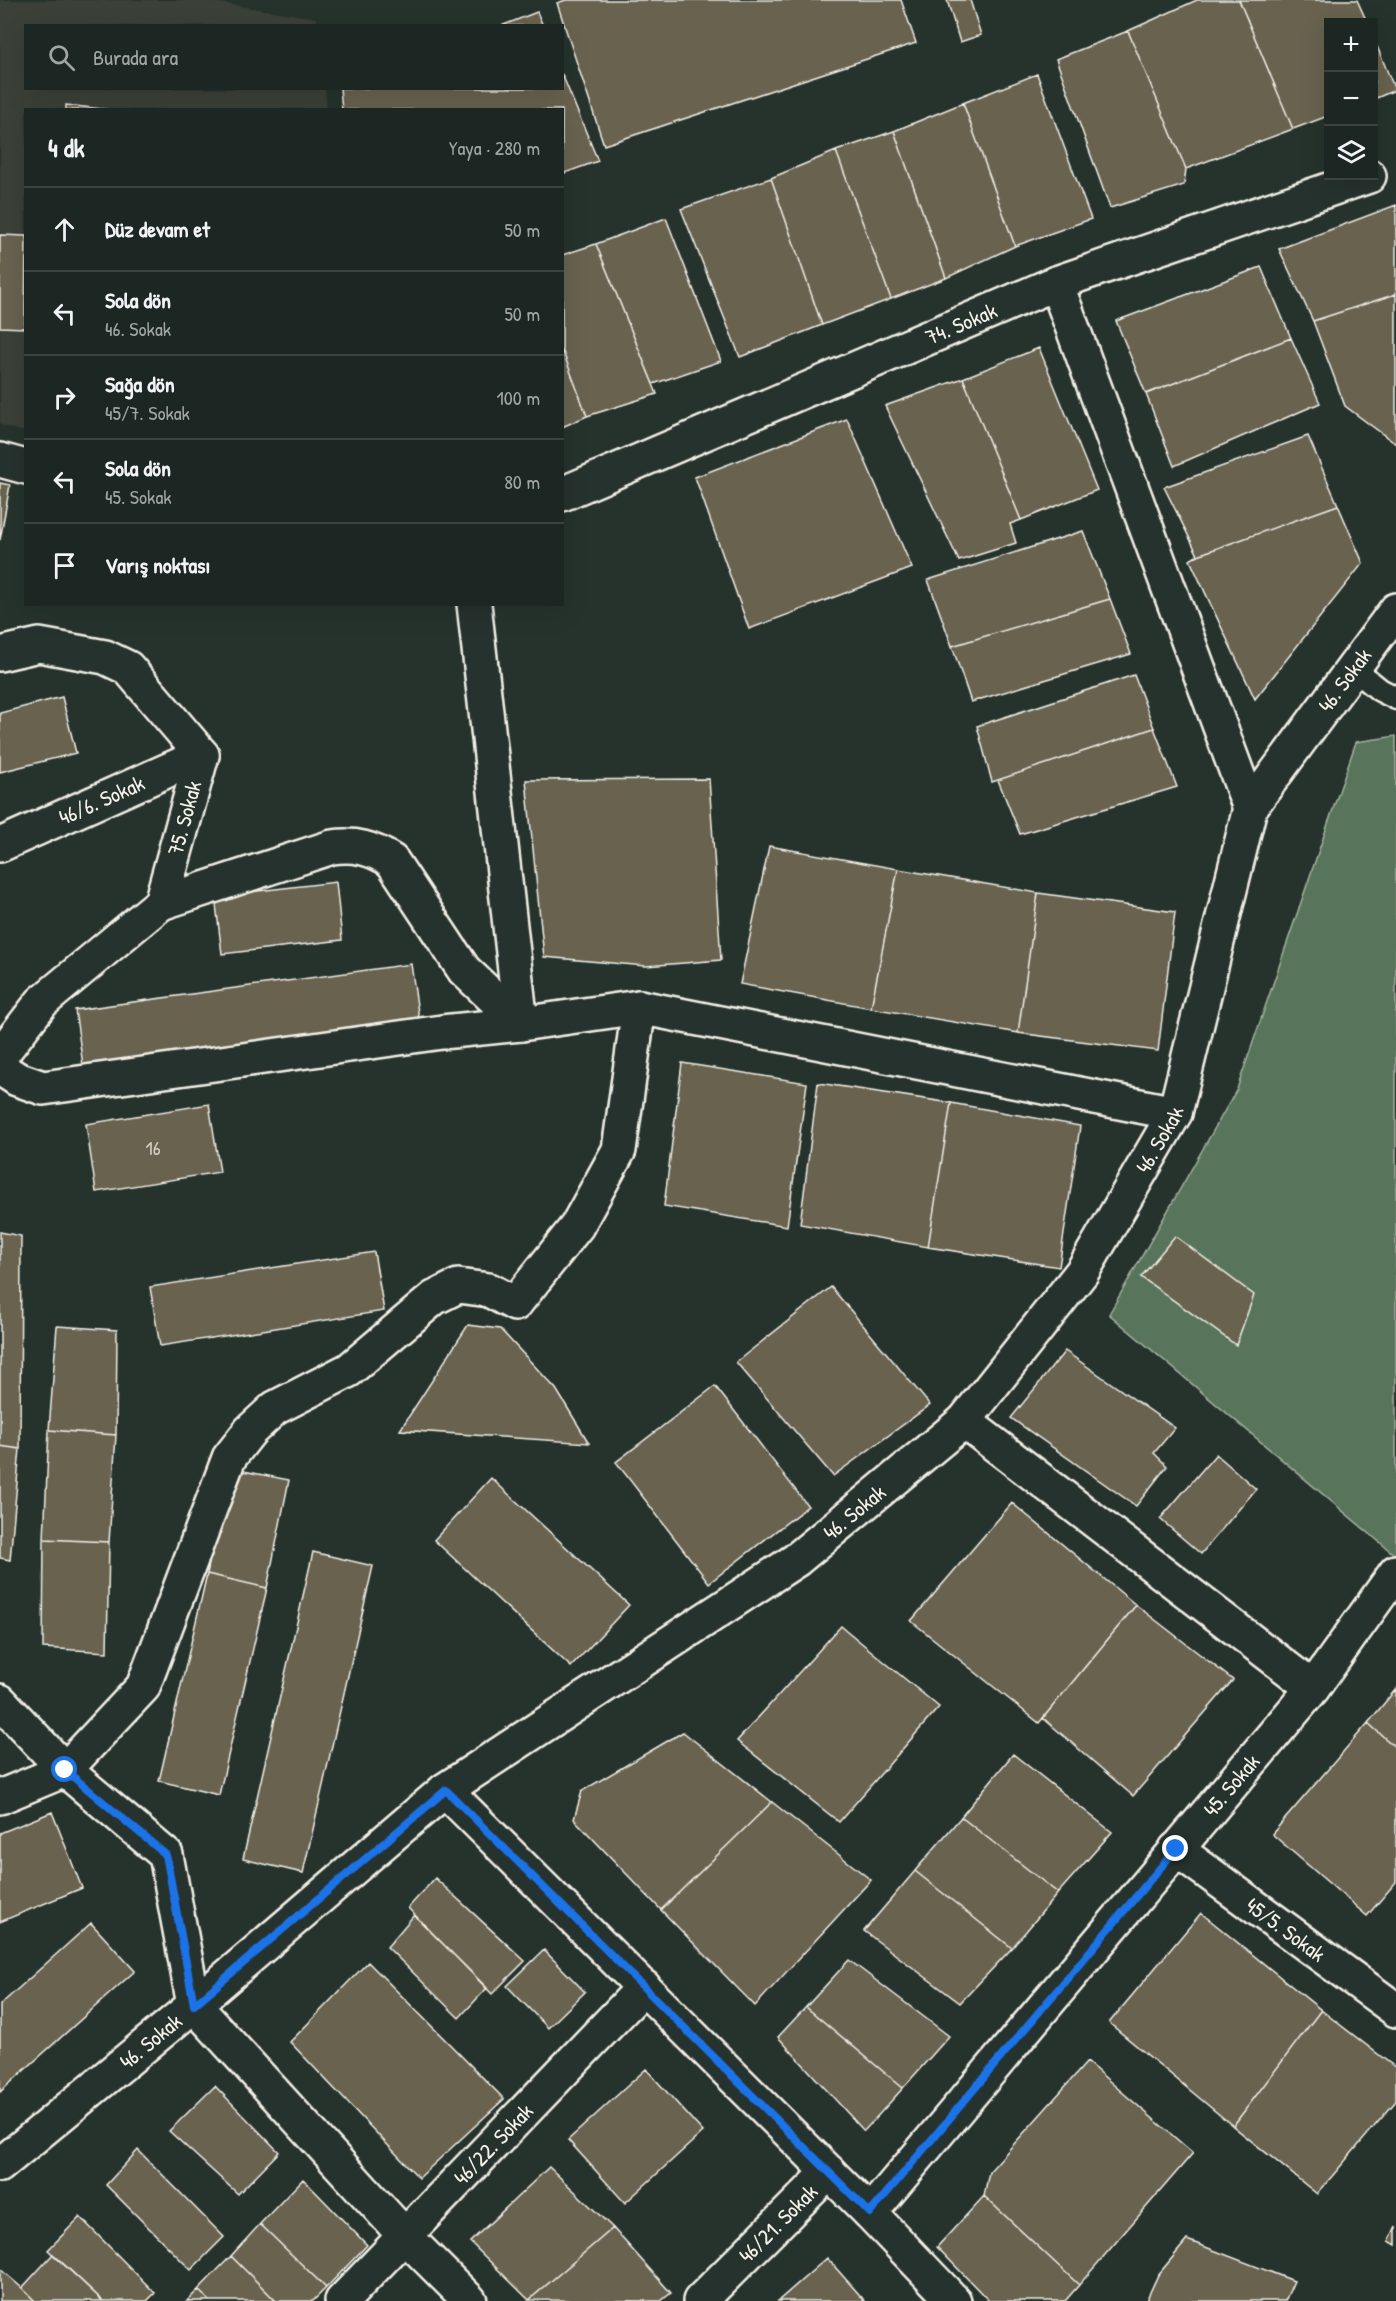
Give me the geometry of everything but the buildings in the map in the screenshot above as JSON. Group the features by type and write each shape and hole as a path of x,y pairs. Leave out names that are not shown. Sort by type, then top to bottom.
{"street":[{"path":"1378,173 1396,166"},
{"name":"74. Sokak","path":"564,493 1056,283 1357,180"},
{"path":"1056,283 1250,808"},
{"path":"0,460 24,466"},
{"path":"474,606 521,1024"},
{"name":"46. Sokak","path":"0,2165 194,2005 446,1790 796,1560 964,1421 1082,1272 1175,1113 1250,808 1396,610"},
{"name":"75. Sokak","path":"0,654 39,645 105,657 128,668 201,755 161,903"},
{"name":"46/6. Sokak","path":"0,845 201,755"},
{"path":"0,1056 42,1002 161,903 346,845 376,851 392,861 464,970 521,1024"},
{"path":"0,1797 65,1770 143,1687 230,1458 250,1431 275,1408 349,1370 434,1298 458,1286 489,1290 515,1304 577,1226 619,1150 639,1007"},
{"path":"0,1068 17,1079 43,1088 639,1007 1175,1113"},
{"path":"964,1421 1313,1688"},
{"name":"45. Sokak","path":"870,2213 1313,1688 1396,1572"},
{"path":"0,1701 65,1770 166,1855 194,2005 405,2236 470,2301"},
{"path":"446,1790 870,2213 954,2301"},
{"name":"45/5. Sokak","path":"1176,1849 1396,2010"},
{"name":"46/22. Sokak","path":"342,2301 644,1987"},
{"name":"46/21. Sokak","path":"700,2301 829,2172"}],"lane":[{"path":"1353,668 1380,690 1396,698"}],"shaded area":[{"path":"0,0 201,0 316,18 317,24 24,24 24,90 325,90 327,108 24,108 24,432 0,425"}],"green space":[{"path":"1396,736 1396,1556 1109,1314 1237,1089 1356,742"}],"route":[{"path":"65,1770 166,1855 194,2005 446,1790 870,2213 1176,1849"}]}
